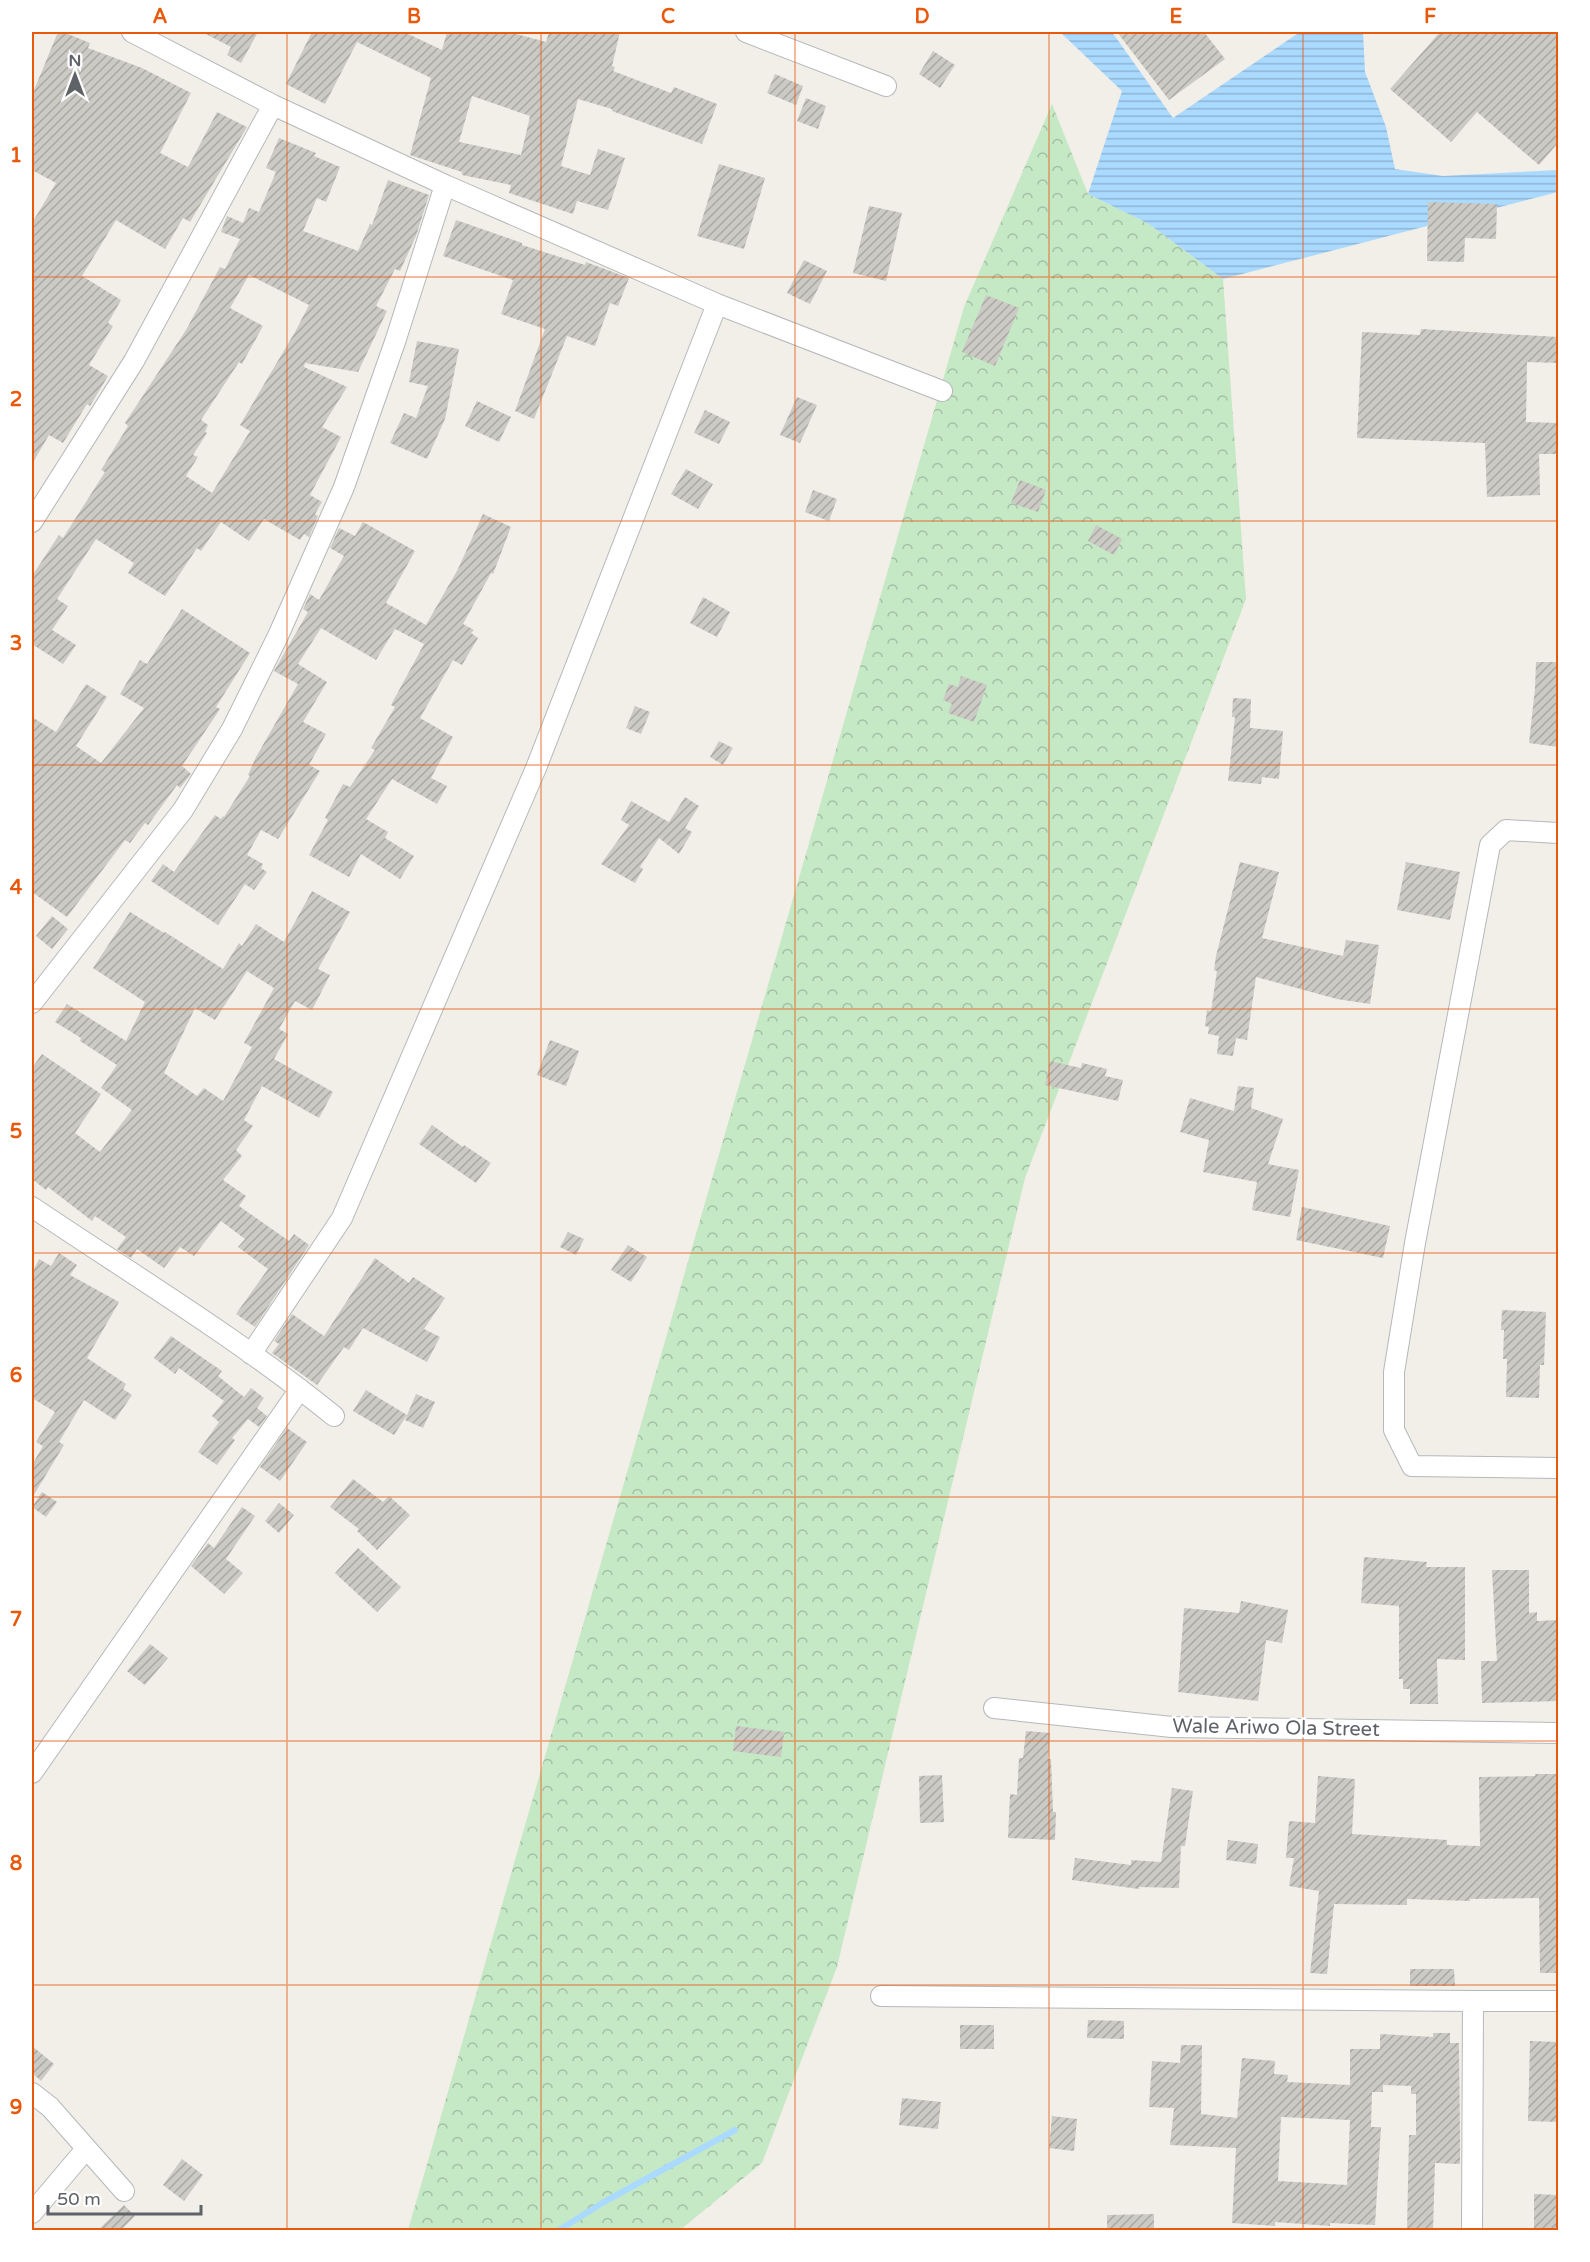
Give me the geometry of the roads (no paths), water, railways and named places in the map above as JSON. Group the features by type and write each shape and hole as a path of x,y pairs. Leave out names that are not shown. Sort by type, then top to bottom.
{"street":[{"path":"132,32 273,105 445,185 717,304 942,392"},
{"path":"746,32 886,86"},
{"path":"32,522 134,361 273,105"},
{"path":"32,1003 183,810 237,718 279,636 344,487 395,342 445,185"},
{"path":"251,1354 342,1218 536,768 717,304"},
{"path":"1558,833 1506,830 1490,845 1415,1243 1394,1372 1394,1430 1412,1466 1558,1468"},
{"path":"32,1207 251,1354 334,1416"},
{"path":"32,1773 300,1389"},
{"name":"Wale Ariwo Ola Street","path":"994,1708 1172,1727 1558,1733"},
{"path":"881,1996 1558,2001"},
{"path":"1473,2001 1473,2230"},
{"path":"32,2093 50,2107 124,2191"},
{"path":"32,2213 86,2148"}],"water":[{"path":"1060,32 1112,32 1173,118 1297,34 1296,32 1363,32 1365,72 1386,127 1395,169 1443,176 1558,170 1558,192 1223,279 1149,224 1088,194 1122,91"}],"waterway":[{"path":"559,2230 604,2202 735,2130"}]}
